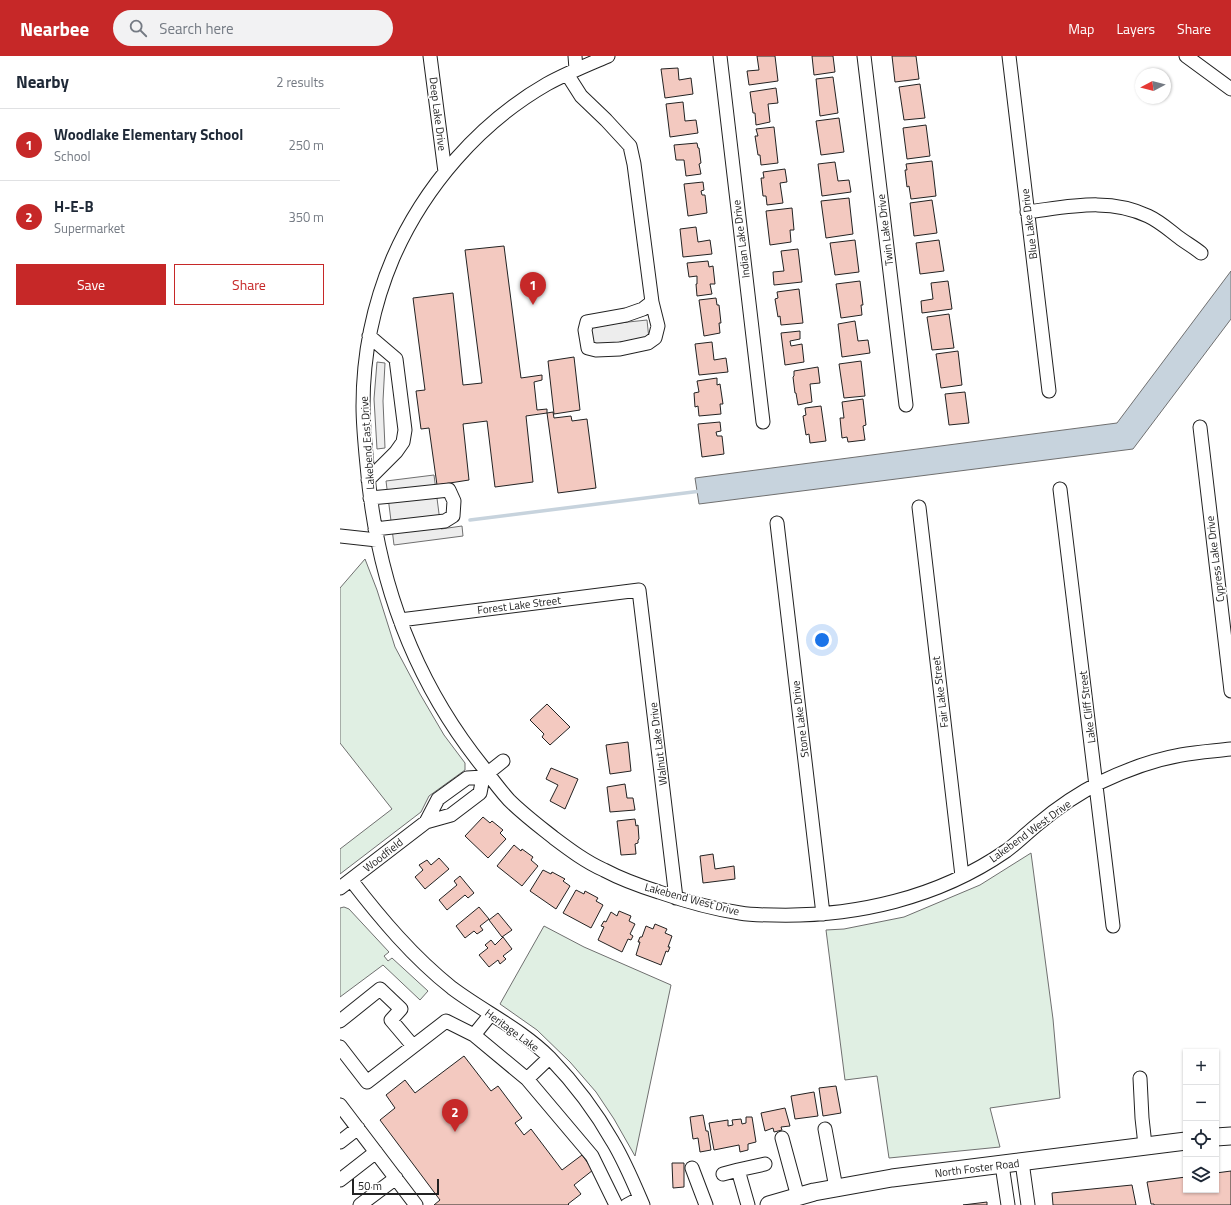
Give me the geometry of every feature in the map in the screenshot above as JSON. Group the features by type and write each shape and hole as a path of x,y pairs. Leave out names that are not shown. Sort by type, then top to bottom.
{"main road":[{"path":"1219,1137 1231,1136"},
{"name":"North Foster Road","path":"769,1205 814,1192 892,1178 1183,1141"}],"street":[{"name":"Deep Lake Drive","path":"430,56 445,172"},
{"path":"574,56 572,71 581,96 630,146 634,164 652,302 658,326 656,338 648,343 620,349 596,350 588,348 585,330 586,322 626,315 643,309 652,302"},
{"name":"Lakebend East Drive","path":"400,620 396,611 376,534 368,480 363,411 364,372 369,336 379,295 393,259 410,224 430,191 454,161 481,133 511,108 543,86 572,71 608,56"},
{"name":"Indian Lake Drive","path":"720,56 763,422"},
{"name":"Twin Lake Drive","path":"864,56 906,404"},
{"name":"Blue Lake Drive","path":"1009,56 1049,391"},
{"path":"1186,56 1231,89"},
{"path":"1027,212 1086,204 1100,204 1125,208 1149,216 1160,222 1201,253"},
{"path":"368,480 396,452 403,442 405,430 396,358 369,336"},
{"name":"Cypress Lake Drive","path":"1200,427 1231,691"},
{"name":"Lake Cliff Street","path":"1060,489 1113,926"},
{"path":"340,536 376,534 445,521 453,516 454,501 449,490 370,498"},
{"name":"Fair Lake Street","path":"919,507 962,876"},
{"name":"Stone Lake Drive","path":"777,523 823,914"},
{"name":"Forest Lake Street","path":"400,620 639,590"},
{"name":"Walnut Lake Drive","path":"639,590 676,898"},
{"name":"Lakebend West Drive","path":"400,620 413,654 436,700 464,744 485,775 536,824 567,848 602,870 638,885 676,898 738,913 803,916 847,912 887,904 926,892 974,870 1008,850 1056,809 1096,785 1119,774 1149,763 1180,755 1231,749"},
{"path":"485,775 503,761"},
{"name":"Woodfield","path":"340,888 426,822 451,815 480,794 485,775 467,778 438,799 426,822"},
{"name":"Heritage Lake","path":"351,880 382,919 415,955 452,988 526,1038 549,1058 575,1086 596,1113 613,1142 642,1201"},
{"path":"340,1021 380,989 401,1009 391,1020 413,1046"},
{"path":"474,1035 491,1014"},
{"path":"340,1047 367,1082 446,1021 474,1035 526,1079 592,1156 616,1205"},
{"path":"526,1079 549,1058"},
{"path":"1140,1078 1145,1145"},
{"path":"340,1105 396,1178 413,1204"},
{"path":"340,1142 358,1128"},
{"path":"825,1128 836,1188"},
{"path":"782,1138 798,1197"},
{"path":"340,1180 376,1152"},
{"path":"1022,1162 1028,1205"},
{"path":"723,1174 765,1164"},
{"path":"1002,1165 1008,1205"},
{"path":"692,1168 706,1205"},
{"path":"738,1170 748,1205"},
{"path":"360,1205 396,1178"},
{"path":"627,1205 642,1201"}],"green space":[{"path":"365,559 377,590 395,647 444,735 465,763 465,770 429,796 421,812 340,874 340,849 392,809 340,743 340,588"},
{"path":"1031,853 1053,1019 1060,1098 990,1108 1000,1147 889,1158 877,1076 845,1080 826,930 844,929 904,917 980,885"},
{"path":"344,907 349,909 389,952 384,956 388,961 392,958 428,991 420,1000 383,965 340,997 340,908"},
{"path":"544,926 584,947 671,985 635,1156 614,1119 596,1092 570,1062 537,1030 500,1004"}],"shaded area":[{"path":"1231,271 1231,319 1133,449 699,504 695,478 1117,423"},
{"path":"647,320 649,339 593,345 591,326"},
{"path":"377,362 385,363 383,401 385,448 377,449 374,399"},
{"path":"434,475 441,529 462,526 463,536 394,545 386,481"}],"building":[{"path":"757,56 775,56 778,81 749,85 747,71 759,70"},
{"path":"812,56 833,56 835,72 814,75"},
{"path":"892,56 916,56 919,79 895,82"},
{"path":"678,68 679,80 691,78 693,94 665,98 661,69"},
{"path":"833,77 838,113 820,116 816,79"},
{"path":"920,84 925,118 904,120 899,87"},
{"path":"776,88 778,103 768,104 770,122 756,125 750,92"},
{"path":"683,102 685,121 696,120 698,133 670,137 666,104"},
{"path":"839,118 844,152 821,155 816,121"},
{"path":"926,125 930,156 907,159 903,128"},
{"path":"774,127 778,163 761,165 755,136 758,136 756,129"},
{"path":"697,143 701,163 699,164 701,174 686,176 684,160 676,160 674,145"},
{"path":"932,161 936,196 911,199 909,186 907,187 905,170 907,170 906,164"},
{"path":"835,162 838,181 849,180 851,192 822,196 818,164"},
{"path":"785,169 787,182 780,183 783,203 767,205 766,196 763,196 761,178 764,178 763,172"},
{"path":"703,182 704,190 701,191 702,195 705,195 707,213 688,216 684,184"},
{"path":"849,198 853,234 826,238 821,201"},
{"path":"932,200 937,233 914,236 910,203"},
{"path":"792,208 794,230 790,230 791,242 770,245 766,211"},
{"path":"696,227 698,242 710,240 712,254 683,257 680,229"},
{"path":"855,240 859,272 835,275 830,243"},
{"path":"939,240 944,271 920,274 916,243"},
{"path":"504,246 521,378 542,375 542,380 534,382 537,410 547,409 547,413 526,416 533,482 495,487 487,421 463,424 469,480 437,485 429,428 421,429 416,391 425,390 413,298 453,293 463,385 482,383 465,250"},
{"path":"798,249 802,282 774,285 773,272 784,271 781,251"},
{"path":"708,261 709,267 713,266 715,284 710,284 712,294 697,296 697,276 689,277 687,263"},
{"path":"860,281 863,305 861,305 862,315 841,318 836,284"},
{"path":"948,281 952,309 922,313 921,301 933,299 931,283"},
{"path":"799,289 803,323 781,325 775,299 778,298 777,292"},
{"path":"716,298 717,305 719,305 721,323 719,323 720,333 704,336 699,300"},
{"path":"949,314 954,348 932,350 927,317"},
{"path":"855,321 858,341 868,340 870,353 842,357 838,324"},
{"path":"800,331 800,339 790,341 791,346 802,344 804,362 785,365 781,333"},
{"path":"712,342 714,360 726,358 728,372 699,375 695,344"},
{"path":"958,351 962,385 941,388 936,354"},
{"path":"574,357 580,410 554,414 548,361"},
{"path":"861,361 865,396 844,398 839,364"},
{"path":"818,367 820,383 810,384 812,402 798,405 793,377 794,371"},
{"path":"717,378 717,385 720,384 723,404 720,404 721,414 699,416 698,406 695,407 694,393 699,392 697,381"},
{"path":"965,392 969,423 949,425 945,394"},
{"path":"863,399 866,425 863,426 865,440 848,442 847,437 842,438 840,418 844,418 842,402"},
{"path":"821,406 826,441 810,443 809,434 806,435 803,416 806,415 805,408"},
{"path":"553,412 554,418 571,416 572,421 587,419 596,488 558,493 547,413"},
{"path":"720,422 721,431 716,432 717,436 722,436 724,454 702,457 698,424"},
{"path":"547,704 570,727 550,745 542,737 544,734 530,720"},
{"path":"628,742 631,771 610,774 606,745"},
{"path":"551,768 578,779 565,809 550,801 558,785 546,779"},
{"path":"625,784 627,798 633,798 635,810 610,812 607,787"},
{"path":"483,817 490,823 492,821 503,830 500,833 506,839 488,858 465,836"},
{"path":"635,819 636,826 638,825 639,839 638,843 635,844 636,854 621,855 617,821"},
{"path":"514,845 521,851 522,849 533,857 531,860 538,866 522,886 497,866"},
{"path":"713,854 715,869 734,866 735,879 703,883 700,856"},
{"path":"439,858 449,869 425,889 415,877 423,870 419,865 427,860 431,865"},
{"path":"543,870 551,874 552,872 565,879 563,881 570,886 556,909 530,891"},
{"path":"460,876 474,893 468,898 465,895 447,910 439,900 457,885 454,881"},
{"path":"576,890 584,894 585,891 598,898 596,901 603,905 591,928 563,913"},
{"path":"479,907 489,919 480,926 483,930 477,934 474,931 465,938 456,926"},
{"path":"619,911 631,916 629,921 635,924 630,934 633,936 631,940 628,939 622,952 598,940 604,927 601,926 604,921 606,922 611,912 617,916"},
{"path":"498,913 512,930 502,937 489,920"},
{"path":"655,924 667,929 665,933 672,936 668,947 670,947 668,952 666,951 661,965 636,955 640,942 638,942 640,937 642,937 646,926 653,929"},
{"path":"503,937 512,949 503,956 506,959 500,964 498,960 489,967 479,955 488,948 485,945 491,940 495,945"},
{"path":"464,1056 491,1091 498,1086 522,1118 515,1123 524,1135 531,1129 562,1170 582,1155 593,1170 574,1185 581,1194 568,1204 569,1205 434,1205 440,1200 380,1120 395,1108 386,1095 405,1080 415,1093"},
{"path":"836,1086 841,1113 823,1116 819,1088"},
{"path":"814,1092 818,1116 795,1119 791,1096"},
{"path":"785,1108 790,1126 781,1127 782,1130 774,1132 773,1128 765,1131 761,1113"},
{"path":"703,1115 706,1131 708,1131 711,1150 700,1152 698,1138 693,1139 690,1117"},
{"path":"746,1117 752,1117 756,1142 748,1144 748,1150 740,1152 739,1145 714,1150 709,1123 728,1120 728,1126 733,1125 732,1120 741,1119 742,1124 746,1123"},
{"path":"672,1163 684,1163 684,1187 673,1188"},
{"path":"1231,1171 1231,1205 1151,1204 1147,1182 1183,1177 1183,1193 1219,1193 1219,1173"},
{"path":"1132,1185 1136,1205 1053,1205 1052,1193"},
{"path":"987,1202 987,1205 963,1205"}],"waterway":[{"path":"470,520 701,491"}],"place":[{"name":"Woodlake Elementary School","path":"533,305"},
{"name":"H-E-B","path":"455,1132"}]}
